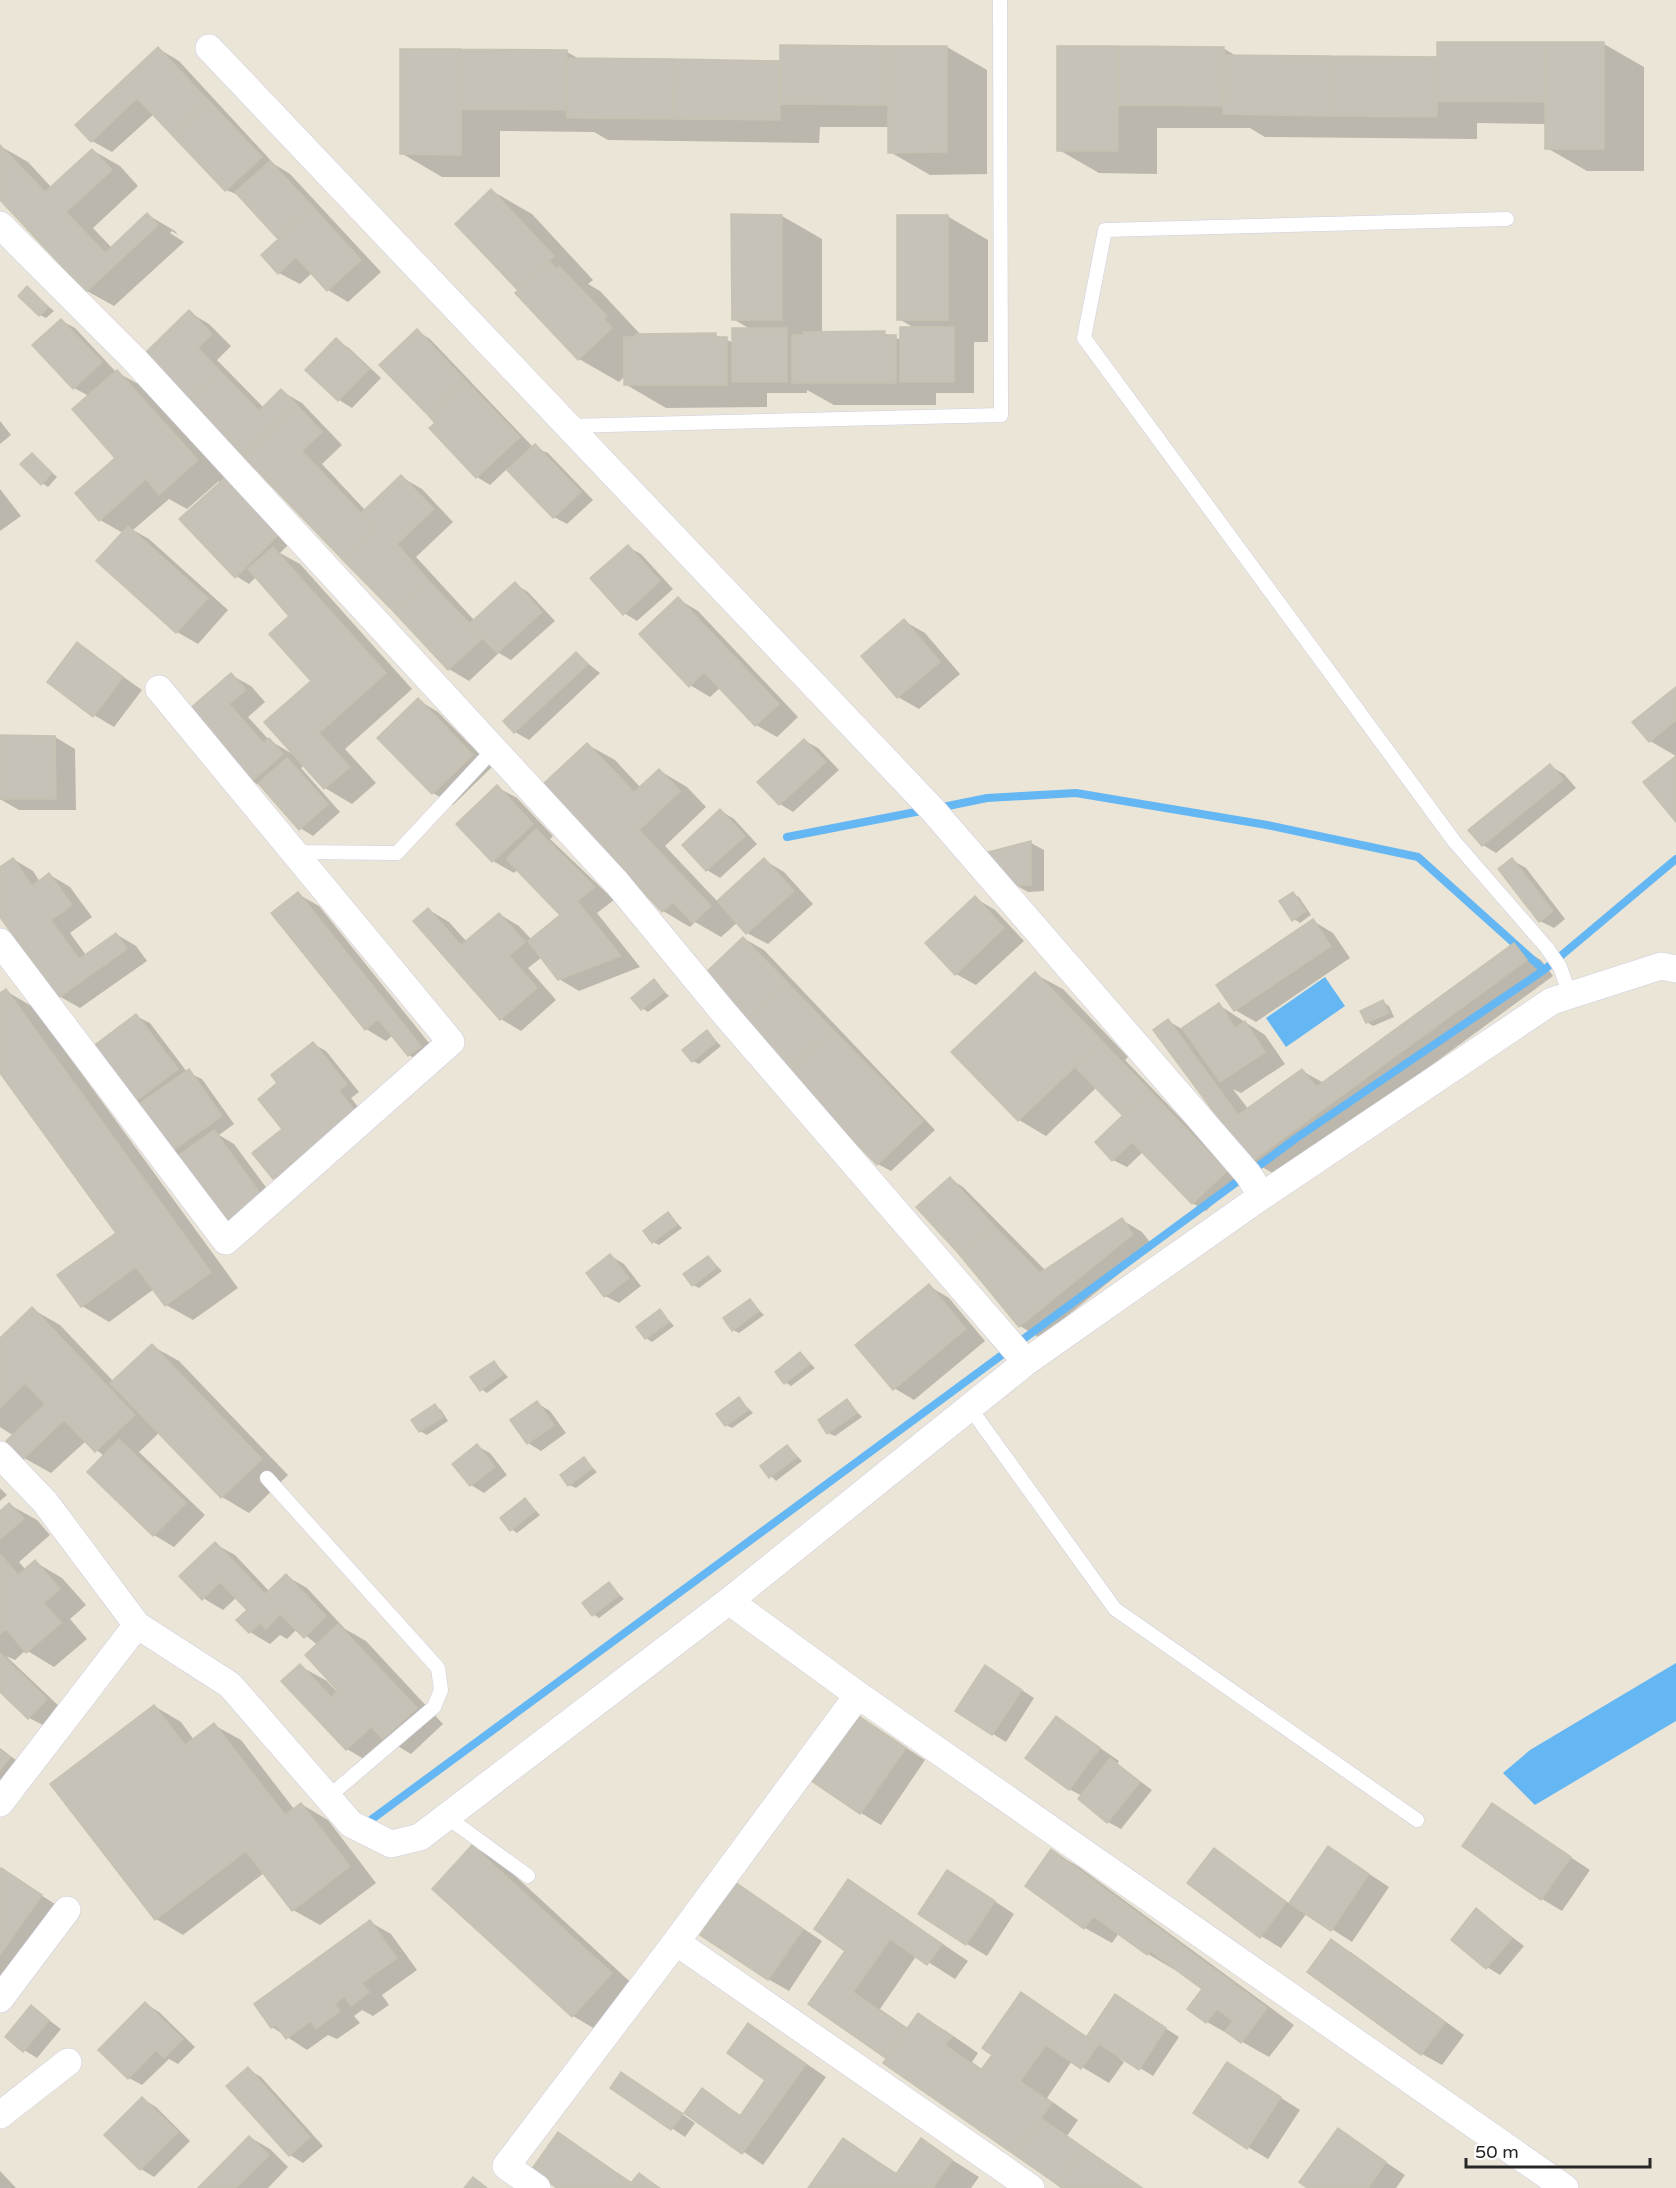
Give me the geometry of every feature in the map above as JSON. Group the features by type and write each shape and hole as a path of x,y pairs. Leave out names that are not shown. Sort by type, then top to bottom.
{"street":[{"path":"209,48 932,809 1240,1165 1262,1196"},
{"path":"0,225 134,359 617,883 725,1014 1017,1351"},
{"path":"0,942 226,1241 451,1042 159,689"},
{"path":"0,1455 45,1502 136,1624 230,1685 351,1824 391,1844 420,1837 729,1601 970,1408 1017,1351 1262,1196 1551,1002 1671,961"},
{"path":"729,1601 858,1695 1565,2188"},
{"path":"0,1803 136,1624"},
{"path":"537,2188 506,2166 676,1942 858,1695"},
{"path":"0,1999 67,1910"},
{"path":"676,1942 1031,2188"},
{"path":"0,2115 68,2062"}],"lane":[{"path":"568,426 1001,414 1000,0"},
{"path":"1507,219 1105,230 1084,338 1454,841 1547,948 1560,967 1570,996"},
{"path":"293,852 397,853 494,749"},
{"path":"970,1408 1115,1609 1417,1820"},
{"path":"267,1478 438,1668 441,1690 434,1707 327,1798"},
{"path":"447,1817 528,1876"}],"water":[{"path":"1325,977 1345,1006 1286,1047 1266,1018"},
{"path":"1676,1663 1676,1721 1535,1805 1503,1773 1530,1750"}],"building":[{"path":"1437,42 1545,42 1545,102 1437,101"},
{"path":"1545,42 1604,42 1604,149 1545,149"},
{"path":"780,45 888,46 888,105 780,104"},
{"path":"888,46 947,46 947,152 888,153"},
{"path":"1057,46 1118,46 1118,151 1057,151"},
{"path":"1118,46 1224,47 1224,106 1118,105"},
{"path":"158,47 209,101 172,135 137,98 91,142 75,125"},
{"path":"400,49 461,49 461,155 400,154"},
{"path":"461,49 567,50 566,110 461,109"},
{"path":"1224,55 1331,56 1330,116 1223,114"},
{"path":"1331,56 1437,57 1437,117 1330,116"},
{"path":"567,58 674,59 673,119 567,118"},
{"path":"674,59 780,61 780,120 673,119"},
{"path":"209,101 262,157 225,191 172,135"},
{"path":"0,145 45,192 92,149 112,170 66,212 105,253 147,213 158,225 86,292 0,200"},
{"path":"270,161 313,207 278,239 235,192"},
{"path":"491,189 554,256 518,290 455,224"},
{"path":"313,207 361,260 327,291 296,257 278,274 261,255"},
{"path":"731,214 782,215 782,320 732,320"},
{"path":"897,215 948,215 948,320 897,320"},
{"path":"549,261 556,269 559,266 607,316 604,319 612,328 578,360 515,293"},
{"path":"27,286 48,307 39,316 18,296"},
{"path":"189,310 212,334 198,348 220,371 189,401 144,354"},
{"path":"61,319 102,362 73,389 32,345"},
{"path":"900,327 954,327 954,382 900,382"},
{"path":"732,328 787,328 787,382 732,382"},
{"path":"417,329 465,380 428,415 379,365"},
{"path":"885,331 884,335 896,335 896,383 792,383 792,335 803,335 803,332"},
{"path":"716,333 716,337 727,337 727,385 624,385 624,337 635,337 635,334"},
{"path":"336,338 369,369 338,401 305,370"},
{"path":"117,370 198,460 159,495 146,479 99,521 75,493 115,458 72,409"},
{"path":"220,371 259,411 281,389 297,405 243,456 189,401"},
{"path":"465,380 520,437 476,478 429,428 435,423 428,415"},
{"path":"297,405 322,432 302,451 376,529 343,560 243,456"},
{"path":"535,444 581,492 553,518 507,470"},
{"path":"32,453 52,473 41,485 20,464"},
{"path":"228,475 279,534 235,578 179,519"},
{"path":"401,475 434,509 397,544 428,580 394,612 343,560 376,529 361,513"},
{"path":"128,526 208,598 176,633 96,561"},
{"path":"628,545 660,581 623,615 590,578"},
{"path":"273,547 386,673 319,733 350,767 324,789 264,722 311,681 269,634 289,616 248,569"},
{"path":"428,580 483,638 448,670 394,612"},
{"path":"515,582 542,612 497,653 469,624"},
{"path":"678,597 779,704 755,726 704,672 689,687 639,634"},
{"path":"904,619 940,662 897,698 861,656"},
{"path":"77,642 123,677 93,717 47,682"},
{"path":"576,652 588,664 514,733 503,721"},
{"path":"231,673 246,690 229,704 263,743 269,738 283,754 251,782 188,710"},
{"path":"1676,687 1676,720 1649,742 1632,722"},
{"path":"418,698 473,755 432,794 377,738"},
{"path":"0,735 55,736 56,799 0,799"},
{"path":"804,739 826,762 779,805 757,782"},
{"path":"587,743 634,792 659,769 680,791 639,830 711,906 693,923 673,902 662,912 542,785"},
{"path":"1676,756 1676,822 1643,782"},
{"path":"287,758 328,804 299,830 258,783"},
{"path":"1550,764 1563,780 1482,846 1468,830"},
{"path":"497,785 533,824 492,862 456,824"},
{"path":"720,809 745,836 706,871 682,845"},
{"path":"536,829 595,887 577,901 621,956 558,980 528,941 560,915 506,859"},
{"path":"1031,841 1031,885 1013,885 987,859 988,852"},
{"path":"13,858 32,886 49,873 72,905 51,920 79,959 116,933 127,949 58,998 0,917 0,867"},
{"path":"764,858 794,891 746,934 717,901"},
{"path":"1512,858 1553,911 1539,922 1498,869"},
{"path":"298,892 421,1046 408,1056 378,1019 365,1030 271,913"},
{"path":"1293,892 1306,911 1292,921 1279,901"},
{"path":"975,896 1004,928 955,975 925,943"},
{"path":"428,908 461,945 499,913 525,942 509,956 537,988 500,1020 413,921"},
{"path":"1313,919 1331,946 1234,1011 1216,985"},
{"path":"743,937 787,982 742,1025 698,980"},
{"path":"1514,943 1527,960 1251,1162 1153,1030 1168,1019 1238,1115 1302,1069 1316,1087"},
{"path":"1035,972 1102,1041 1018,1121 951,1052"},
{"path":"654,979 664,992 641,1010 631,998"},
{"path":"787,982 833,1030 788,1073 742,1025"},
{"path":"6,989 211,1272 165,1306 136,1267 81,1307 57,1275 116,1233 0,1073 0,993"},
{"path":"1383,1000 1389,1013 1366,1023 1360,1011"},
{"path":"1219,1003 1235,1028 1245,1021 1265,1052 1220,1082 1182,1028"},
{"path":"136,1014 178,1069 133,1103 91,1048"},
{"path":"707,1030 716,1042 692,1062 682,1050"},
{"path":"833,1030 923,1121 877,1165 788,1073"},
{"path":"1102,1041 1149,1090 1123,1116 1075,1067"},
{"path":"313,1042 347,1084 339,1090 356,1113 273,1179 252,1153 282,1129 258,1099 277,1083 271,1075"},
{"path":"189,1069 222,1116 166,1155 133,1108"},
{"path":"1149,1090 1227,1171 1192,1204 1132,1142 1112,1161 1095,1142"},
{"path":"214,1130 263,1197 224,1224 175,1158"},
{"path":"950,1177 994,1226 959,1254 916,1207"},
{"path":"668,1212 677,1224 652,1243 643,1231"},
{"path":"1122,1218 1133,1234 1019,1327 959,1254 994,1226 1040,1273"},
{"path":"610,1254 629,1278 604,1297 586,1273"},
{"path":"708,1256 717,1267 692,1286 683,1274"},
{"path":"929,1284 966,1329 893,1390 855,1345"},
{"path":"750,1299 759,1311 732,1331 723,1318"},
{"path":"32,1307 135,1415 95,1452 64,1420 23,1459 6,1441 45,1404 25,1383 0,1408 0,1338"},
{"path":"660,1309 669,1322 645,1339 636,1327"},
{"path":"152,1344 262,1459 221,1498 110,1383"},
{"path":"800,1352 810,1364 784,1384 775,1372"},
{"path":"494,1361 503,1374 480,1391 470,1377"},
{"path":"739,1397 748,1410 725,1426 716,1414"},
{"path":"847,1399 857,1413 827,1434 818,1420"},
{"path":"537,1401 554,1425 527,1444 510,1420"},
{"path":"435,1404 443,1417 419,1432 411,1420"},
{"path":"119,1439 186,1503 153,1536 87,1472"},
{"path":"477,1444 495,1467 470,1486 452,1464"},
{"path":"787,1445 797,1457 769,1478 760,1466"},
{"path":"584,1457 592,1468 568,1486 560,1475"},
{"path":"525,1498 535,1511 510,1531 500,1518"},
{"path":"9,1503 24,1519 0,1539 0,1511"},
{"path":"215,1542 265,1594 286,1574 326,1616 304,1638 280,1614 266,1629 260,1623 249,1633 236,1620 247,1610 220,1582 202,1600 179,1576"},
{"path":"0,1554 18,1575 35,1560 60,1589 44,1603 61,1623 26,1653 6,1629 0,1634"},
{"path":"609,1582 619,1595 592,1616 582,1603"},
{"path":"338,1624 417,1708 383,1739 371,1727 346,1750 281,1681 300,1664 331,1697 338,1691 305,1655"},
{"path":"0,1653 47,1699 28,1719 0,1692"},
{"path":"985,1665 1022,1690 992,1735 955,1711"},
{"path":"154,1705 185,1745 214,1723 285,1815 301,1803 350,1866 292,1911 246,1851 155,1920 50,1784"},
{"path":"856,1714 906,1748 860,1814 810,1780"},
{"path":"1056,1716 1100,1748 1069,1790 1025,1758"},
{"path":"0,1750 10,1757 0,1770"},
{"path":"1110,1758 1140,1782 1107,1823 1078,1799"},
{"path":"1492,1803 1571,1857 1541,1900 1462,1846"},
{"path":"472,1845 612,1973 572,2017 432,1889"},
{"path":"1328,1846 1369,1874 1331,1931 1289,1903"},
{"path":"1214,1848 1286,1902 1260,1938 1187,1883"},
{"path":"1051,1849 1267,2008 1241,2043 1225,2031 1233,2021 1217,2009 1206,2023 1187,2009 1202,1989 1150,1951 1147,1955 1093,1916 1084,1929 1025,1886"},
{"path":"1,1868 42,1895 0,1955 0,1870"},
{"path":"947,1870 995,1901 966,1945 918,1914"},
{"path":"848,1879 942,1944 927,1965 890,1939 853,1992 907,2029 887,2059 808,2004 845,1951 814,1929"},
{"path":"735,1882 803,1929 768,1980 700,1935"},
{"path":"1476,1908 1512,1938 1486,1969 1451,1940"},
{"path":"370,1920 397,1958 362,1983 369,1992 351,2006 344,1996 335,2004 340,2011 316,2029 311,2021 286,2039 276,2025 271,2028 254,2004"},
{"path":"1331,1939 1445,2022 1421,2055 1307,1972"},
{"path":"1021,1992 1098,2045 1081,2069 1046,2045 1020,2081 1052,2103 1015,2155 883,2063 918,2013 952,2037 945,2045 981,2070 992,2055 982,2048"},
{"path":"1115,1994 1166,2028 1139,2070 1087,2036"},
{"path":"145,2002 183,2039 164,2058 156,2050 128,2079 98,2050"},
{"path":"31,2005 49,2020 23,2052 5,2037"},
{"path":"748,2023 806,2064 742,2154 684,2113 702,2088 740,2116 765,2080 727,2053"},
{"path":"1227,2062 1281,2097 1247,2149 1193,2113"},
{"path":"248,2067 310,2137 289,2156 226,2086"},
{"path":"621,2072 683,2114 671,2130 610,2088"},
{"path":"142,2097 178,2132 140,2170 104,2135"},
{"path":"1041,2118 1084,2148 1058,2185 1015,2155"},
{"path":"1338,2128 1386,2162 1368,2188 1307,2188 1299,2182"},
{"path":"558,2132 631,2183 639,2173 659,2188 557,2188 531,2170"},
{"path":"249,2136 269,2155 236,2188 198,2188"},
{"path":"843,2138 896,2174 921,2138 952,2160 933,2188 808,2188"},
{"path":"1084,2148 1142,2188 1062,2188 1058,2185"},
{"path":"473,2177 487,2188 464,2188"}],"waterway":[{"path":"938,808 987,798 1076,793 1267,825 1418,857 1544,970"},
{"path":"787,837 926,810"},
{"path":"364,1825 1295,1139 1544,970 1676,859"}]}
